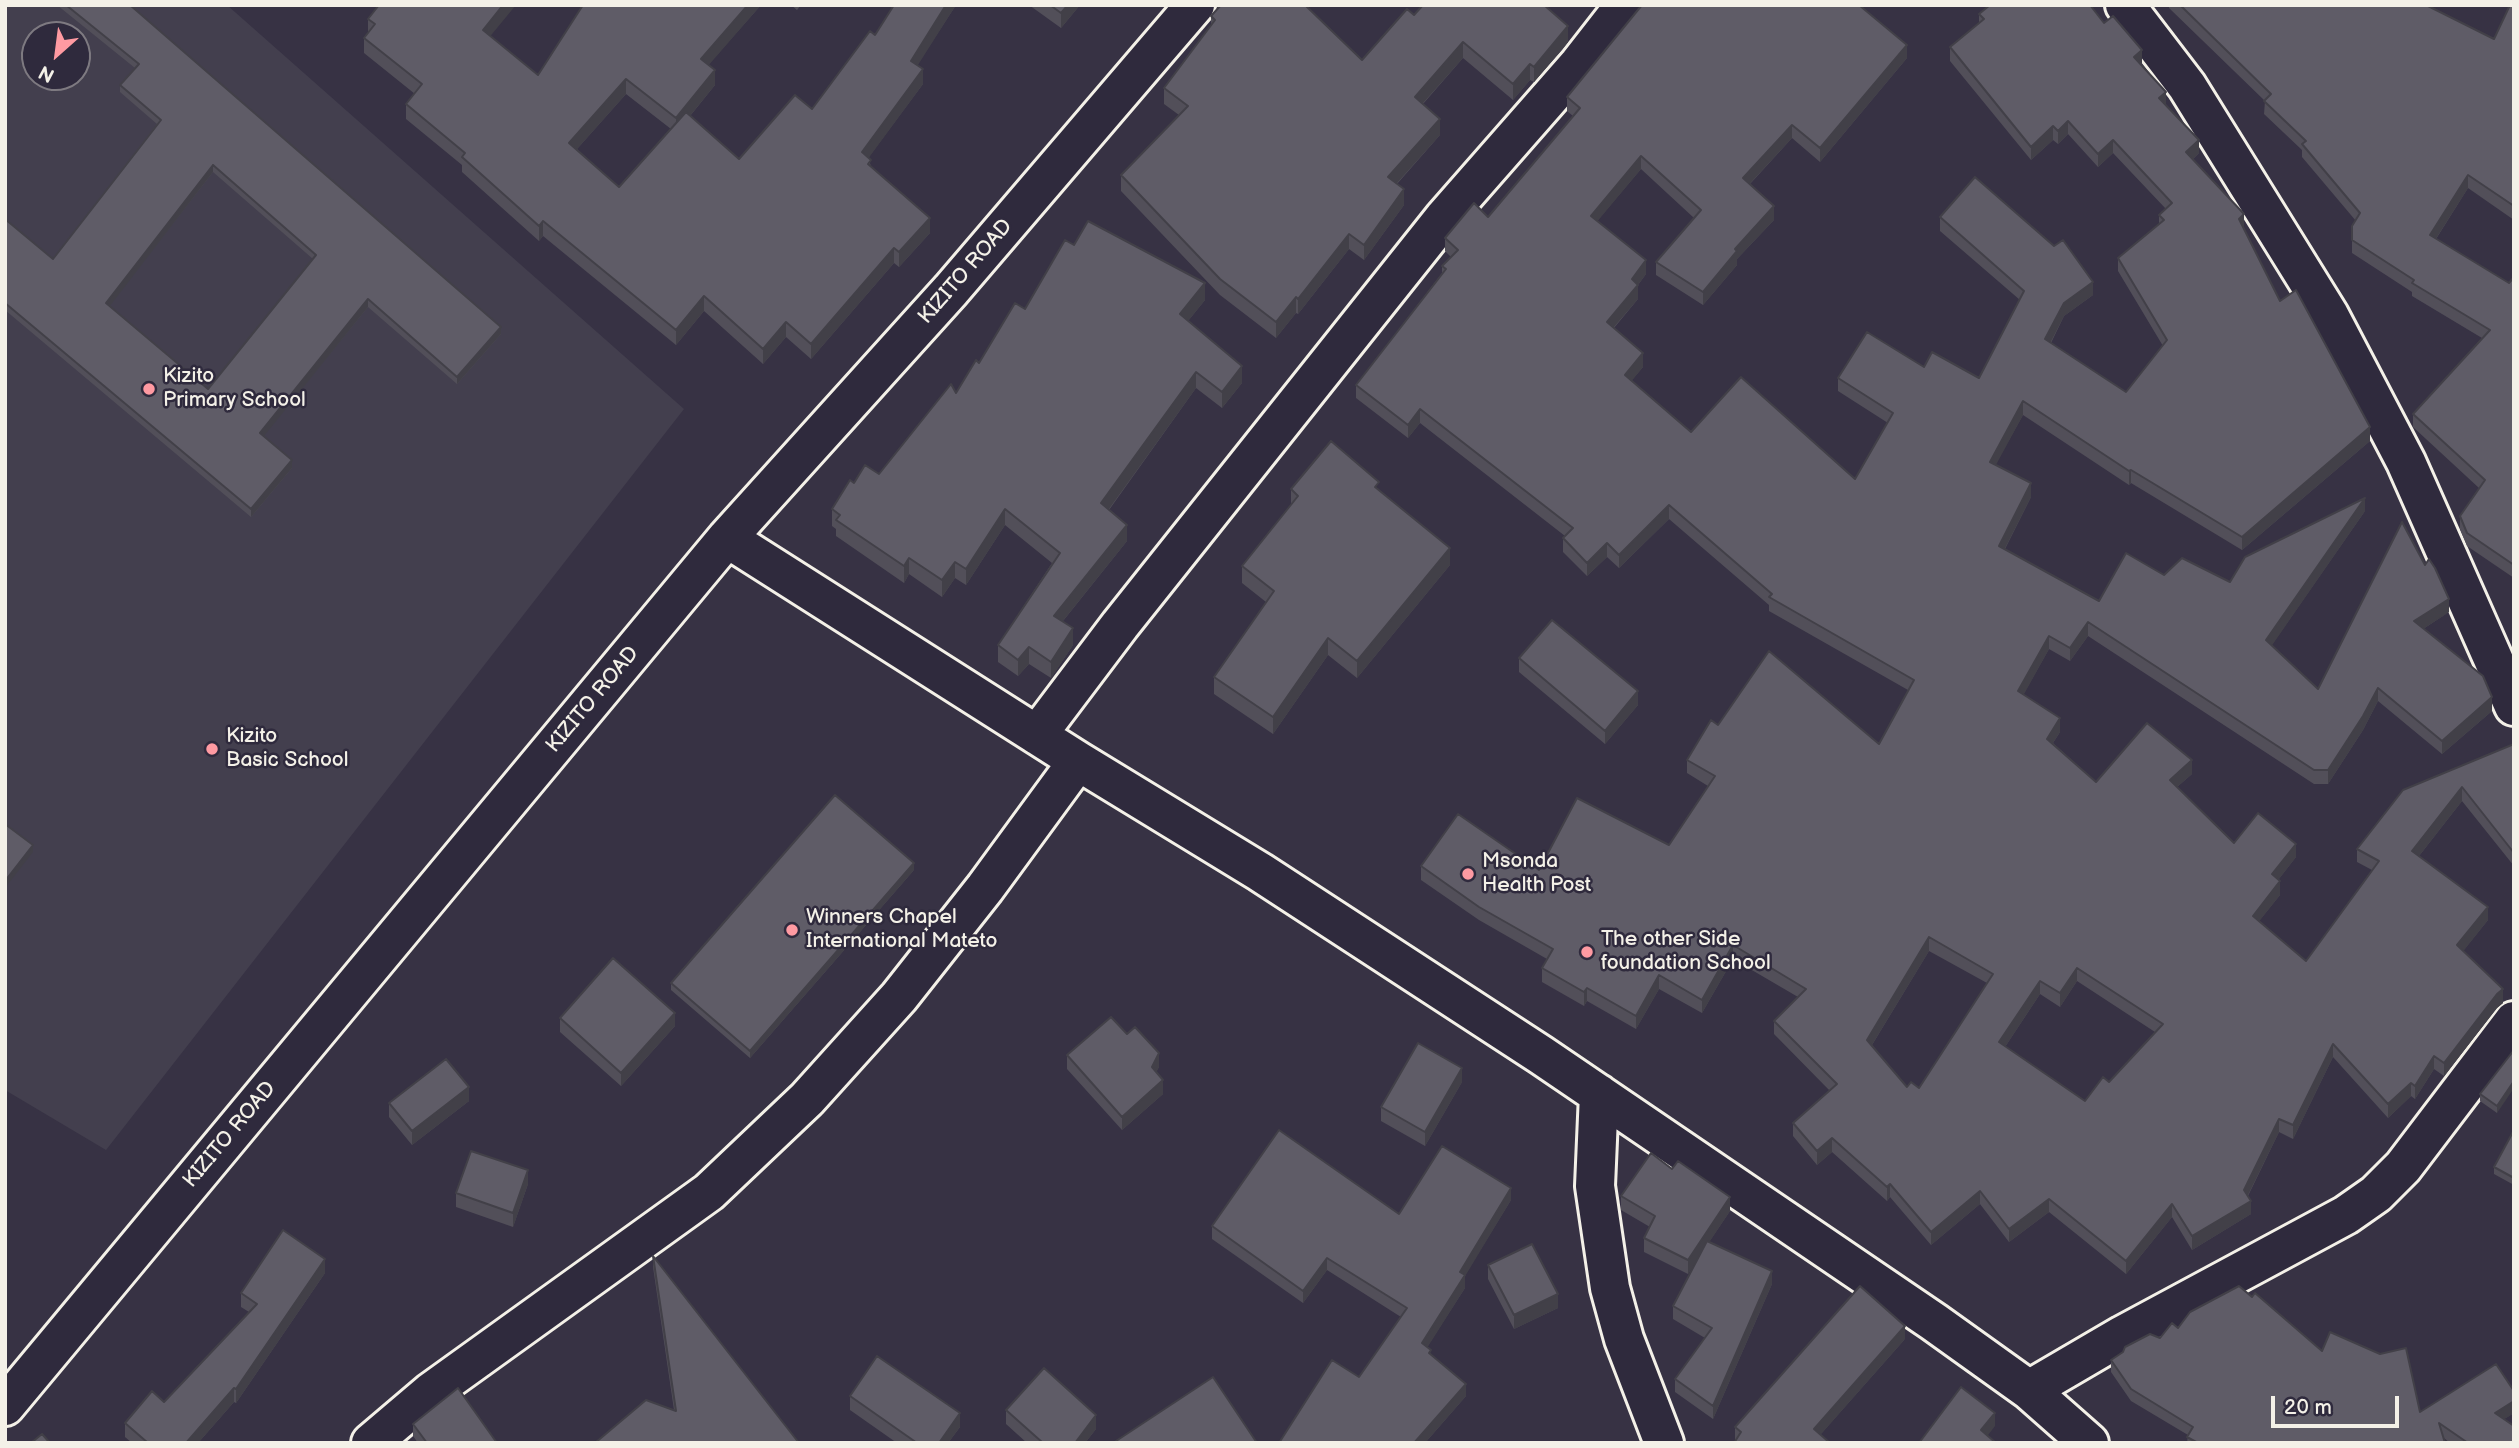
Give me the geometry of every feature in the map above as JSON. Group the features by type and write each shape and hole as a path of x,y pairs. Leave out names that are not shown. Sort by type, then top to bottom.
{"street":[{"name":"KIZITO ROAD","path":"5,1406 727,538 951,290 1195,5"},
{"path":"1037,735 1128,614 1444,218 1578,64 1625,5"},
{"path":"2125,5 2187,86 2329,315 2406,462 2514,706"},
{"path":"727,538 1078,761 1261,872 1599,1094 1934,1322 2029,1390 2089,1443"},
{"path":"371,1443 431,1392 709,1192 807,1099 908,986 985,888 1078,761"},
{"path":"2029,1390 2123,1335 2346,1215 2376,1195 2403,1167 2514,1021"},
{"path":"1599,1094 1595,1186 1611,1288 1624,1339 1664,1443"}],"shaded area":[{"name":"Kizito Basic School","path":"5,5 227,5 684,409 106,1150 5,1090"}],"building":[{"path":"66,5 130,5 501,327 457,377 368,299 260,433 292,460 251,509 5,303 5,219 53,259 161,120 120,85 139,64 91,25 91,21 86,21","holes":["213,165 316,255 208,389 106,303"]},
{"path":"379,5 503,5 483,30 538,75 583,5 748,5 701,59 715,70 676,118 626,79 569,143 619,187 686,112 739,159 795,95 812,109 870,31 875,35 894,5 946,5 911,61 923,69 862,152 871,160 868,164 930,218 899,252 894,248 811,344 786,322 763,349 704,296 676,330 543,221 539,226 462,157 465,153 406,104 422,84 364,38 375,24 368,19"},
{"path":"1050,5 1068,5 1061,13"},
{"path":"1221,5 1305,5 1362,60 1407,9 1414,15 1423,5 1544,5 1568,26 1534,67 1530,64 1513,84 1463,42 1415,97 1440,119 1388,177 1404,189 1364,245 1349,234 1298,299 1296,297 1276,322 1220,279 1121,175 1188,106 1164,88 1215,20 1211,16"},
{"path":"1642,5 1859,5 1907,45 1820,148 1792,125 1743,178 1774,206 1735,249 1737,251 1703,292 1656,262 1701,210 1641,156 1591,216 1646,260 1632,279 1638,285 1607,322 1643,353 1625,375 1691,432 1741,377 1855,479 1893,413 1838,378 1867,332 1924,367 1932,352 1979,378 2024,291 1940,217 1975,177 2054,246 2063,240 2093,282 2064,303 2045,339 2126,392 2167,340 2118,258 2164,220 2159,215 2172,203 2113,140 2098,154 2068,121 2058,131 2053,126 2031,147 1950,47 1984,19 1979,14 1990,5 2090,5 2104,23 2113,16 2142,50 2134,57 2166,92 2159,98 2199,140 2186,152 2244,214 2239,219 2280,301 2296,290 2370,427 2242,537 2129,471 2023,401 1990,462 2031,483 1999,546 2099,601 2126,553 2164,575 2182,558 2230,582 2245,557 2365,498 2266,640 2318,689 2402,522 2425,565 2429,559 2435,568 2449,599 2414,621 2483,676 2492,697 2442,741 2378,688 2328,770 2314,770 2088,622 2070,648 2049,636 2018,691 2060,718 2047,739 2096,782 2147,723 2192,760 2170,780 2234,843 2258,813 2296,844 2272,874 2280,881 2253,916 2306,961 2379,861 2357,849 2403,790 2514,744 2514,853 2462,787 2412,851 2488,907 2457,945 2503,989 2444,1063 2434,1056 2415,1086 2411,1083 2388,1104 2333,1044 2293,1125 2279,1119 2244,1190 2251,1201 2192,1236 2172,1204 2126,1261 2049,1199 2009,1229 1980,1191 1931,1232 1890,1184 1887,1187 1832,1138 1817,1151 1793,1123 1837,1084 1774,1021 1806,989 1733,945 1702,1000 1659,975 1636,1016 1587,988 1584,992 1542,968 1553,949 1479,907 1421,866 1458,814 1539,870 1577,798 1669,845 1715,776 1687,760 1711,720 1718,725 1769,651 1879,744 1914,680 1769,597 1772,594 1669,505 1619,555 1607,543 1587,563 1563,538 1573,528 1420,409 1408,425 1356,385 1446,269 1442,266 1458,250 1445,238 1474,203 1488,217 1580,108 1567,97","holes":["1929,937 1993,974 1919,1088 1911,1082 1907,1087 1867,1040","2077,968 2163,1024 2109,1082 2103,1077 2085,1101 1999,1042 2040,981 2060,993"]},
{"path":"2180,5 2426,5 2494,39 2510,5 2514,5 2514,206 2468,175 2430,235 2509,283 2514,277 2514,565 2467,533 2460,516 2485,480 2413,414 2490,330 2412,283 2414,280 2352,240 2352,226 2360,213 2302,144 2306,141 2264,101 2271,94"},
{"path":"1088,221 1205,283 1180,314 1242,366 1222,392 1196,372 1101,503 1127,525 1054,616 1073,628 1051,662 1029,647 1018,660 998,645 1060,553 1005,509 966,569 955,562 942,580 909,558 904,566 836,520 840,515 832,509 850,480 854,483 865,465 879,474 951,384 956,393 976,360 979,363 1015,303 1025,309 1065,240 1074,245"},
{"path":"1331,441 1379,482 1375,487 1450,548 1357,661 1328,638 1273,717 1214,677 1274,591 1242,566 1298,496 1291,489"},
{"path":"1552,620 1638,691 1605,731 1519,658"},
{"name":"Winners Chapel International Mateto","path":"835,795 914,863 750,1051 671,983"},
{"path":"5,824 33,845 5,881"},
{"path":"613,958 675,1013 621,1073 560,1018"},
{"path":"1111,1017 1127,1034 1135,1027 1159,1053 1152,1067 1163,1080 1122,1117 1067,1055"},
{"path":"1418,1043 1462,1068 1425,1132 1381,1107"},
{"path":"2514,1050 2514,1081 2497,1106 2480,1094"},
{"path":"446,1059 469,1087 412,1131 389,1103"},
{"path":"1279,1130 1399,1214 1442,1146 1511,1188 1460,1272 1465,1275 1422,1343 1431,1350 1429,1353 1466,1384 1414,1443 1279,1443 1332,1360 1359,1377 1407,1308 1327,1258 1303,1291 1212,1226"},
{"path":"2514,1130 2514,1178 2494,1167"},
{"path":"471,1151 528,1170 513,1213 456,1193"},
{"path":"1651,1153 1672,1169 1678,1161 1730,1197 1688,1260 1644,1238 1655,1216 1621,1196"},
{"path":"283,1230 325,1259 236,1389 234,1388 186,1443 148,1443 125,1423 152,1391 164,1402 257,1304 241,1293"},
{"path":"1707,1241 1772,1271 1713,1406 1675,1379 1712,1328 1673,1306"},
{"path":"1532,1244 1558,1294 1514,1315 1488,1265"},
{"path":"653,1256 799,1443 595,1443 646,1400 676,1411"},
{"path":"1860,1286 1905,1326 1814,1429 1830,1443 1734,1443 1741,1432 1735,1427"},
{"path":"2239,1286 2252,1297 2255,1293 2322,1351 2330,1332 2380,1354 2406,1348 2420,1412 2496,1364 2514,1391 2514,1401 2495,1413 2514,1426 2514,1443 2468,1443 2439,1423 2445,1443 2198,1443 2187,1437 2193,1427 2131,1389 2111,1360 2123,1352 2125,1347 2150,1334 2160,1338 2172,1323 2178,1328 2190,1312"},
{"path":"877,1356 960,1413 939,1443 917,1443 850,1396"},
{"path":"1044,1368 1096,1415 1075,1443 1043,1443 1006,1410"},
{"path":"1213,1377 1257,1443 1113,1443"},
{"path":"1961,1387 1995,1413 1981,1430 1996,1443 1919,1443"},
{"path":"458,1388 497,1443 427,1443 413,1424"},
{"path":"42,1434 50,1443 31,1443"}],"place":[{"name":"Kizito Primary School","path":"149,389"},
{"name":"Kizito Basic School","path":"212,749"},
{"name":"Msonda Health Post","path":"1468,874"},
{"name":"Winners Chapel International Mateto","path":"792,930"},
{"name":"The other Side foundation School","path":"1587,952"}]}
